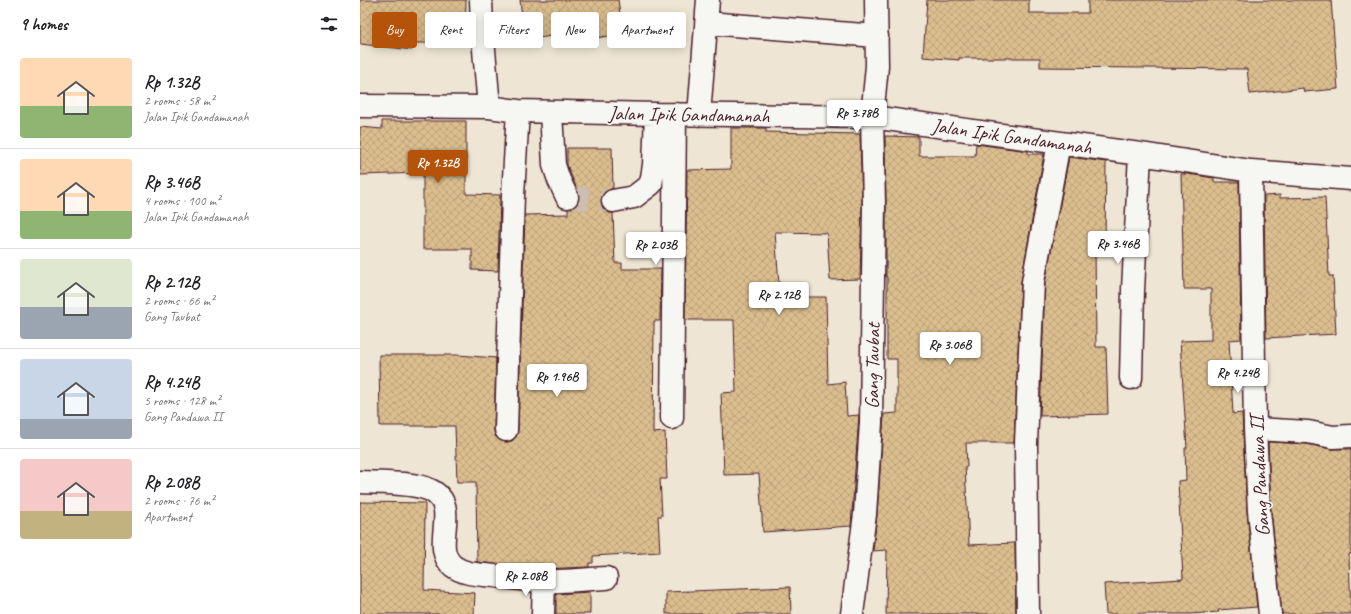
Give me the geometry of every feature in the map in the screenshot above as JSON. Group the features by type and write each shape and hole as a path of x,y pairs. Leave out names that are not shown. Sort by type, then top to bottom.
{"street":[{"path":"482,0 482,27 489,107"},
{"path":"699,115 708,23 708,0"},
{"name":"Gang Taubat","path":"852,614 865,514 871,423 874,205 872,117 877,66 876,0"},
{"path":"708,23 877,36"},
{"name":"Jalan Ipik Gandamanah","path":"360,106 489,107 518,111 551,112 872,117 1060,142 1251,171 1351,179"},
{"path":"506,430 513,203 518,111"},
{"path":"551,112 554,165 567,197"},
{"path":"613,201 634,197 651,184 666,114"},
{"path":"666,114 672,418"},
{"path":"1028,614 1026,443 1033,282 1060,142"},
{"path":"1131,378 1140,154"},
{"name":"Gang Pandawa II","path":"1251,171 1255,429 1259,511 1270,614"},
{"path":"1255,429 1308,432 1333,437 1351,436"},
{"path":"360,482 413,485 430,490 439,497 445,507 446,519 443,543 445,554 452,565 464,573 544,581 606,578"},
{"path":"543,614 544,581"}],"building":[{"path":"360,0 466,0 466,12 425,12 425,43 417,43 417,12 372,12 372,45 360,44"},
{"path":"520,0 618,0 620,12 607,12 607,36 599,37 599,12 551,12 551,36 543,37 543,12 522,12"},
{"path":"927,0 1029,0 1029,13 1088,13 1088,0 1331,0 1338,89 1304,92 1303,88 1250,94 1247,69 1040,67 1040,58 959,58 959,60 923,57"},
{"path":"395,48 412,48 412,50"},
{"path":"382,121 466,121 466,194 500,195 498,271 472,270 472,249 423,249 423,173 360,175 360,127 382,129"},
{"path":"731,128 766,128 766,132 860,134 862,205 860,279 830,280 827,233 775,232 780,297 826,297 828,384 845,382 847,416 859,415 851,526 763,532 759,474 724,475 721,393 736,392 734,320 685,320 687,170 731,169"},
{"path":"885,136 919,137 919,156 975,156 976,144 1028,151 1028,154 1044,154 1021,281 1014,443 966,443 967,467 965,467 969,545 1015,543 1016,614 886,614 887,550 873,551 884,414 897,413 897,359 887,359"},
{"path":"567,148 612,148 613,188 605,192 601,197 601,203 604,209 609,213 613,213 615,263 622,263 622,269 661,269 660,321 654,321 653,433 665,432 667,479 660,479 662,516 658,516 660,552 593,556 593,563 589,563 589,567 545,569 545,564 495,564 477,562 476,482 457,482 455,426 380,426 379,355 458,355 496,358 495,436 499,440 505,442 512,441 516,437 518,430 525,215 568,214 568,209 573,208 577,204 579,198 578,192 567,165"},
{"path":"1069,157 1106,162 1105,243 1095,243 1096,347 1106,347 1108,414 1040,416 1045,283"},
{"path":"1181,174 1214,178 1214,182 1239,182 1241,339 1229,340 1233,414 1242,413 1247,512 1257,607 1190,614 1106,614 1104,584 1183,579 1178,481 1186,480 1185,448 1187,448 1180,341 1211,340 1211,289 1184,289"},
{"path":"1280,195 1280,198 1325,197 1329,276 1333,276 1336,334 1266,338 1264,196"},
{"path":"1268,442 1306,444 1331,449 1351,449 1351,554 1349,554 1351,614 1282,614 1271,510"},
{"path":"360,502 425,503 424,590 475,593 474,614 360,614"},
{"path":"790,587 791,614 666,614 666,592"},
{"path":"590,592 590,614 556,614 556,594"}],"tunnel":[{"path":"567,197 613,201"}]}
